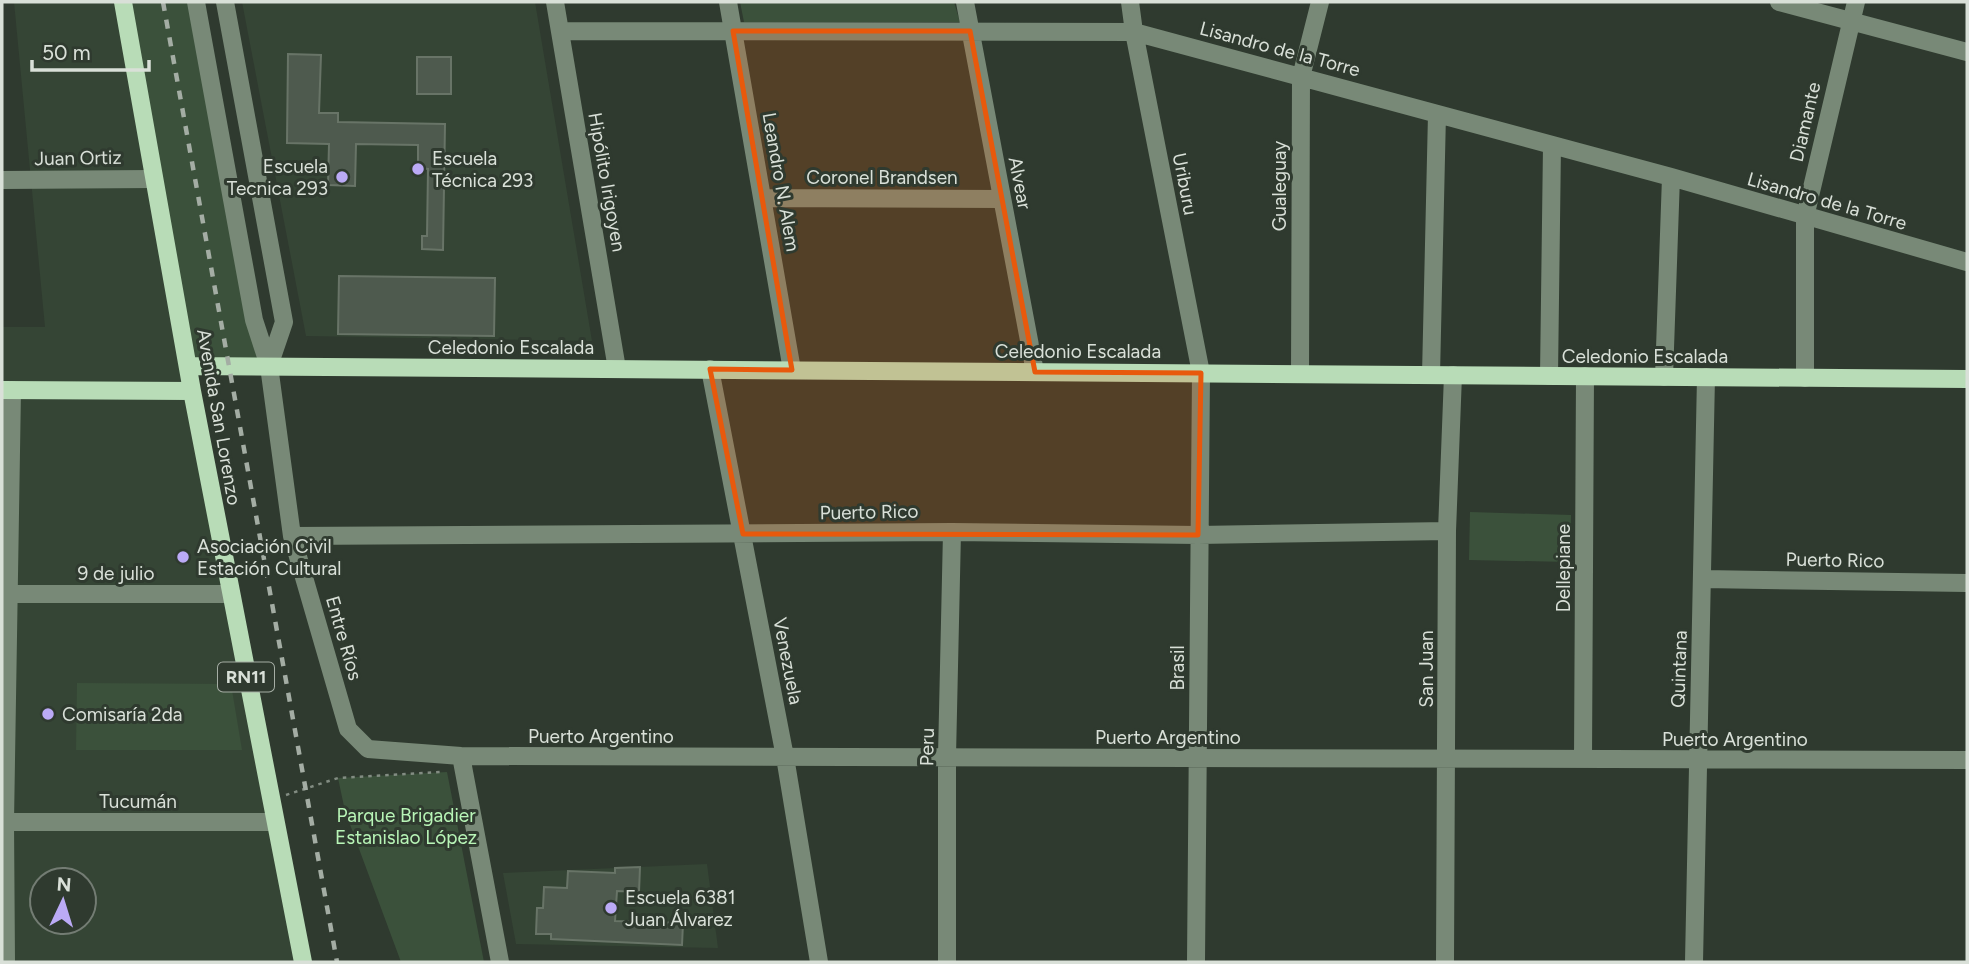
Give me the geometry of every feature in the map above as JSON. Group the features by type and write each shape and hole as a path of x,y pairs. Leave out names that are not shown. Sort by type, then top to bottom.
{"main road":[{"name":"Avenida San Lorenzo","path":"123,2 230,594 303,962"},
{"name":"Celedonio Escalada","path":"188,366 1967,379"},
{"path":"7,390 192,391"}],"street":[{"name":"Entre Ríos","path":"196,2 254,320 269,366 292,536 348,729 368,749"},
{"name":"Entre Ríos","path":"225,2 284,322 269,366"},
{"name":"Hipólito Irigoyen","path":"555,2 617,369"},
{"name":"Leandro N. Alem","path":"728,2 792,370"},
{"name":"Alvear","path":"965,2 1035,372"},
{"name":"Uriburu","path":"1130,2 1201,373"},
{"name":"Gualeguay","path":"1300,374 1301,77 1320,2"},
{"path":"1779,2 1967,52"},
{"name":"Diamante","path":"1805,378 1805,217 1856,2"},
{"name":"Lisandro de la Torre","path":"560,30 1134,32 1671,177 1967,262"},
{"path":"210,77 238,74"},
{"path":"1431,375 1437,114"},
{"path":"1549,376 1552,145"},
{"path":"1664,377 1671,177"},
{"name":"Juan Ortiz","path":"2,180 154,178"},
{"name":"Coronel Brandsen","path":"763,198 1002,199"},
{"name":"Venezuela","path":"710,369 785,757 819,962"},
{"name":"Brasil","path":"1196,962 1201,373"},
{"name":"San Juan","path":"1445,962 1447,531 1453,375"},
{"name":"Dellepiane","path":"1583,760 1585,376"},
{"name":"Quintana","path":"1694,962 1706,377"},
{"path":"6,962 4,822 7,390"},
{"name":"Puerto Rico","path":"292,536 952,532 1198,535 1447,531"},
{"name":"Peru","path":"947,962 947,756 952,532"},
{"name":"Puerto Rico","path":"1703,579 1967,583"},
{"name":"9 de julio","path":"6,594 230,594"},
{"name":"Puerto Argentino","path":"368,749 461,756 1967,760"},
{"path":"461,756 500,962"},
{"name":"Tucumán","path":"4,822 274,822"}],"path":[{"path":"270,800 338,778 447,772 466,783"}],"highlighted area":[{"path":"733,31 970,31 1035,372 1201,373 1198,535 743,534 710,369 792,370"}],"shaded area":[{"path":"14,2 123,2 301,962 2,962 2,327 45,327"},
{"name":"Escuela Técnica 293","path":"242,2 535,2 592,341 306,336"},
{"name":"Escuela 6381 Juan Álvarez","path":"707,864 718,948 516,944 503,873"}],"green space":[{"path":"123,2 196,2 269,366 188,366"},
{"path":"740,2 954,2 960,22 744,22"},
{"path":"1470,512 1571,515 1570,562 1469,560"},
{"path":"77,683 231,684 242,750 76,750"},
{"name":"Parque Brigadier Estanislao López","path":"447,772 484,962 401,962 345,811 338,778"}],"building":[{"name":"Escuela Tecnica 293","path":"288,54 321,55 319,113 338,113 338,122 445,124 443,250 422,249 422,236 427,236 428,169 418,168 418,145 356,144 355,186 328,185 329,144 287,143"},
{"path":"417,57 451,57 451,94 417,94"},
{"path":"339,276 495,278 494,336 338,334"},
{"path":"640,867 639,892 617,891 615,921 683,923 682,945 551,939 551,934 536,934 537,908 543,908 544,887 567,888 568,871 615,873 615,868"}],"railway":[{"path":"163,2 337,962"}],"place":[{"name":"Escuela Técnica 293","path":"418,169"},
{"name":"Escuela Tecnica 293","path":"342,177"},
{"name":"Asociación Civil Estación Cultural","path":"183,557"},
{"name":"Comisaría 2da","path":"48,714"},
{"name":"Escuela 6381 Juan Álvarez","path":"611,908"}]}
